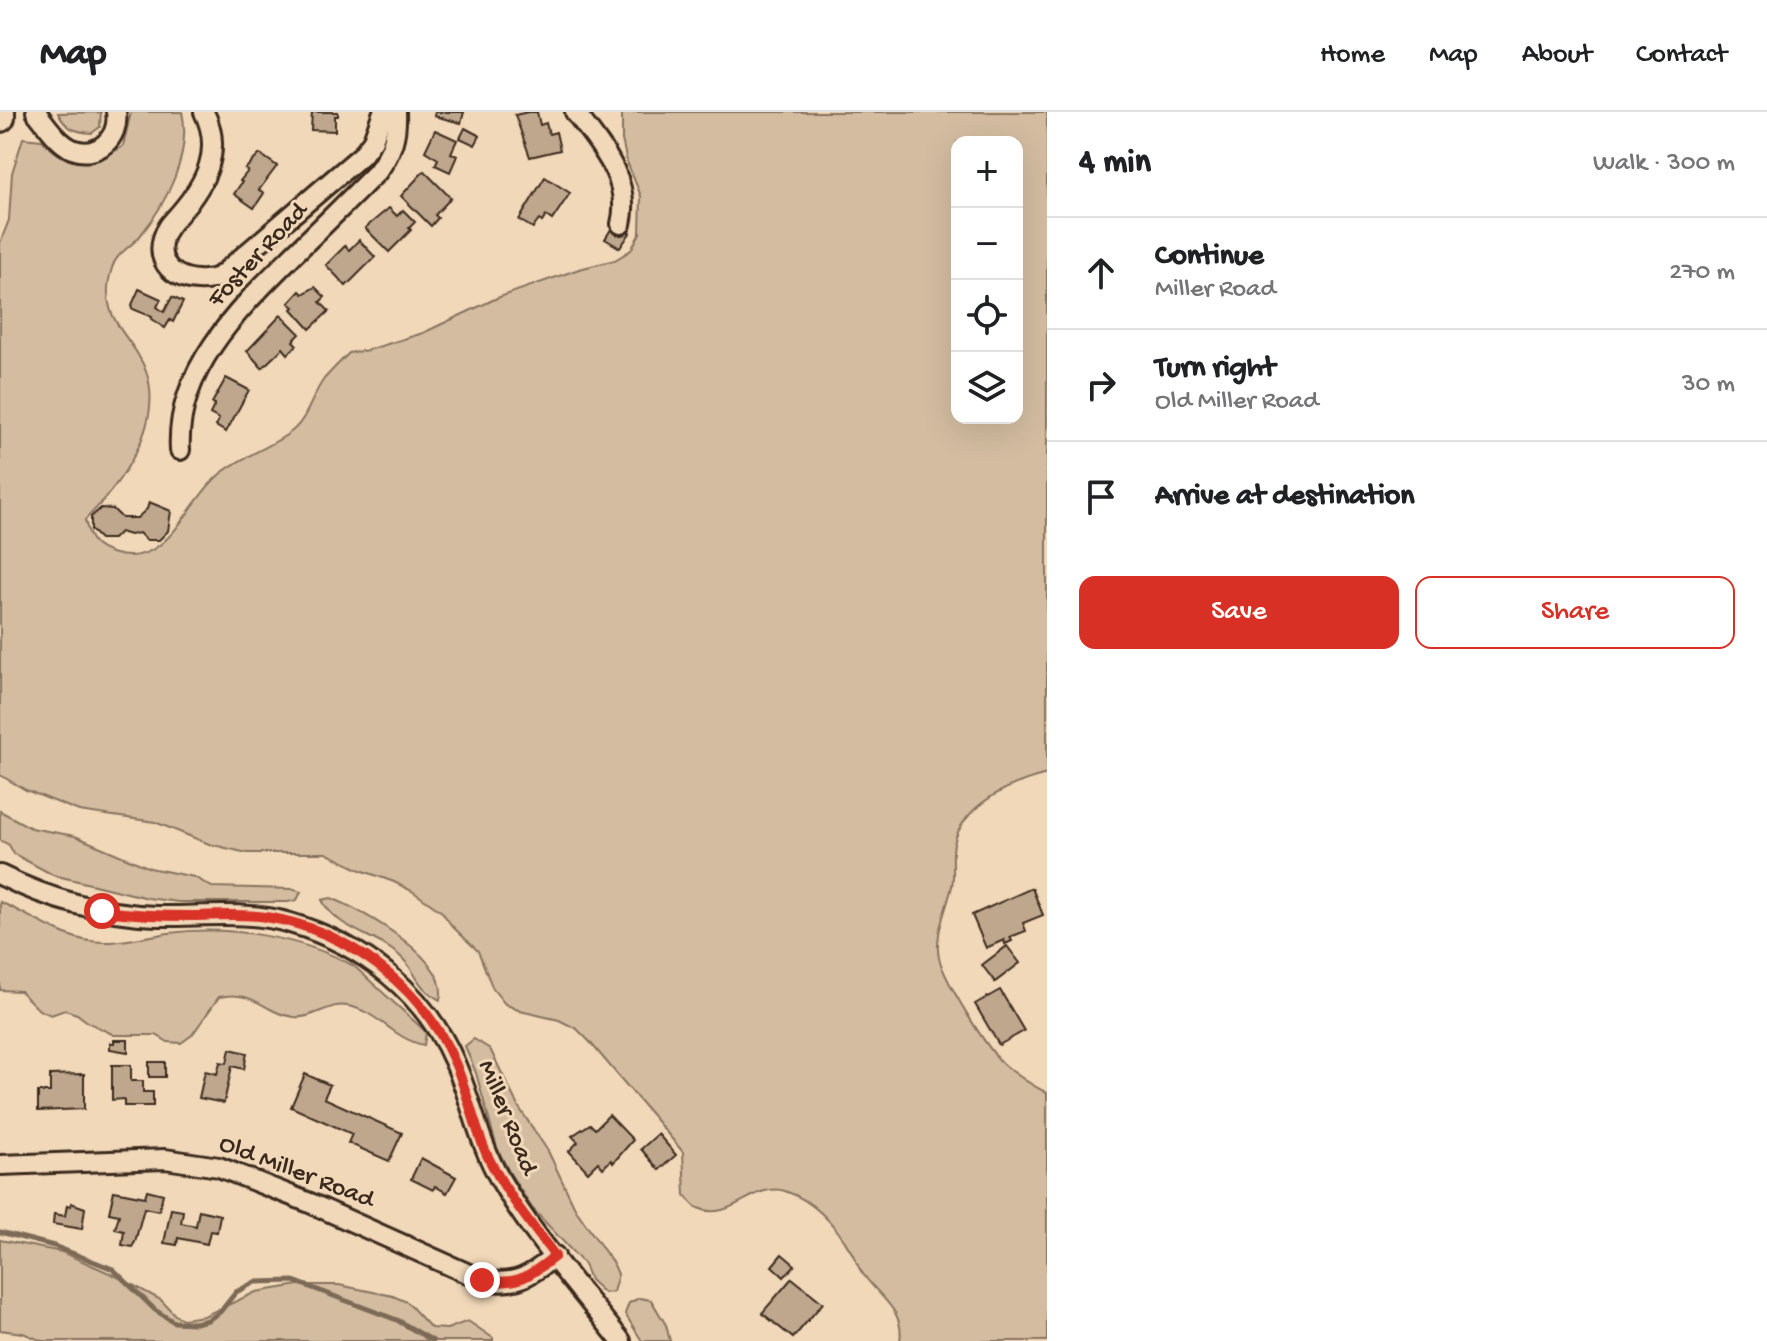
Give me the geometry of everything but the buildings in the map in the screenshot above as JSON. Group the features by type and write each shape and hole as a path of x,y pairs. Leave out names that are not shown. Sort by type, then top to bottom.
{"street":[{"path":"36,112 69,148 81,151 103,147 111,140 116,112"},
{"path":"204,112 212,139 209,169 195,194 168,226 161,249 172,271 195,282 219,277 337,178 373,140 383,112"},
{"name":"Foster Road","path":"180,450 180,418 184,403 211,349 242,307 377,172 393,146 397,129 396,112"},
{"path":"575,112 617,173 624,200 621,224"},
{"name":"Miller Road","path":"0,875 53,898 102,911 154,916 244,915 284,921 343,944 379,966 410,994 442,1037 456,1064 485,1150 500,1179 621,1341"},
{"name":"Old Miller Road","path":"0,1165 165,1159 219,1167 490,1281 515,1281 530,1275 555,1256"}],"shaded area":[{"path":"101,112 100,127 92,133 71,128 58,113"},
{"path":"131,112 182,112 183,145 174,178 150,223 114,263 108,286 112,314 147,374 149,414 135,454 112,490 85,520 91,538 102,549 133,556 149,552 162,543 219,475 292,431 302,420 324,379 349,353 423,333 497,298 579,269 615,260 631,250 640,233 641,196 622,140 622,112 1047,112 1047,774 990,797 967,817 954,844 952,886 938,949 949,983 998,1058 1047,1093 1047,1341 900,1341 901,1330 895,1312 861,1272 846,1243 832,1225 806,1201 774,1189 721,1210 696,1207 685,1195 683,1152 589,1041 577,1029 559,1020 520,1011 505,1004 493,989 478,951 442,912 412,891 326,853 247,853 209,844 155,822 79,811 26,790 0,775 0,243 9,220 12,173 23,138 42,140 62,156 81,162 123,146"},
{"path":"0,811 31,828 75,836 150,868 194,877 212,887 292,889 301,892 297,900 288,902 178,902 148,898 53,875 14,854 9,845 0,840"},
{"path":"331,898 363,913 419,953 440,985 440,1000 426,990 394,951 338,919 322,900"},
{"path":"0,902 62,933 95,942 216,931 264,936 311,947 354,966 426,1032 424,1045 404,1038 368,1014 348,1006 335,1006 308,1016 294,1017 242,996 231,995 219,997 192,1035 181,1043 168,1042 156,1035 114,1035 65,1010 51,1015 39,1010 20,991 0,990"},
{"path":"474,1039 490,1049 518,1106 548,1151 576,1210 614,1265 618,1274 613,1292 604,1293 590,1280 584,1264 532,1208 509,1172 497,1148 476,1073 465,1046"},
{"path":"0,1240 62,1252 161,1300 183,1319 204,1316 256,1292 299,1285 339,1285 393,1296 407,1302 431,1328 447,1329 468,1321 493,1341 42,1341 23,1333 0,1330"},
{"path":"639,1298 651,1300 666,1325 670,1341 642,1341 625,1314 629,1303"}],"waterway":[{"path":"0,1232 54,1246 113,1269 155,1310 174,1322 208,1320 220,1312 236,1292 255,1282 294,1281 397,1320 433,1341"}],"route":[{"path":"102,911 154,916 244,915 284,921 343,944 396,980 424,1010 447,1045 485,1150 509,1194 555,1256 530,1275 515,1281 499,1283 482,1280"}]}
